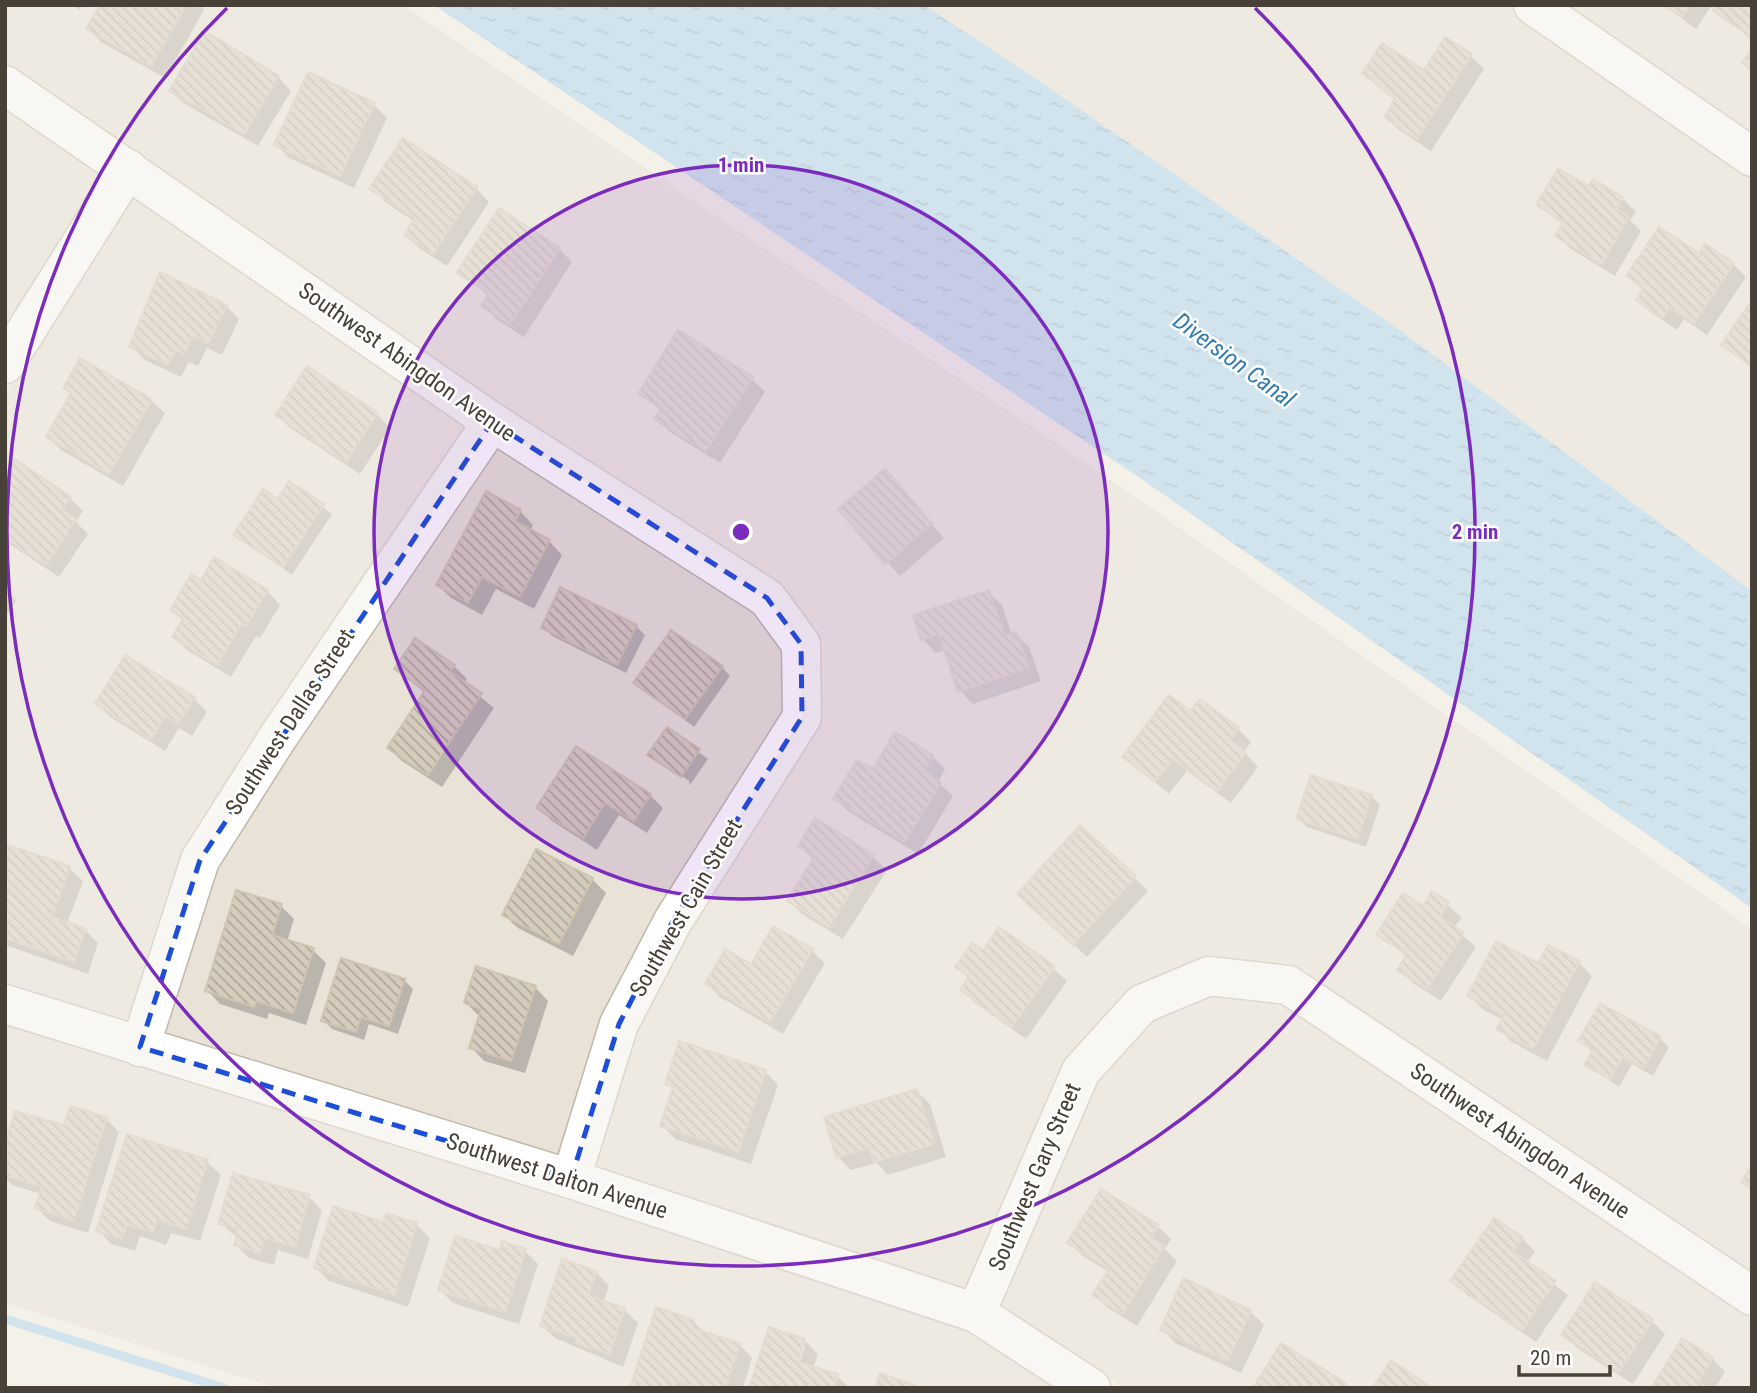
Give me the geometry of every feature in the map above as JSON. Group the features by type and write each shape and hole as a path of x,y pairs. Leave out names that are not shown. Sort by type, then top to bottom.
{"street":[{"path":"1533,5 1752,158"},
{"name":"Southwest Abingdon Avenue","path":"5,85 492,422 767,598 801,644"},
{"path":"5,364 128,169"},
{"name":"Southwest Dallas Street","path":"140,1047 200,860 286,726 492,422"},
{"name":"Southwest Cain Street","path":"571,1179 619,1024 673,921 802,717 801,644"},
{"name":"Southwest Gary Street","path":"976,1313 1081,1071 1142,1004 1209,976 1288,985"},
{"name":"Southwest Abingdon Avenue","path":"1288,985 1752,1296"},
{"name":"Southwest Dalton Avenue","path":"5,1004 571,1179 976,1313 1091,1388"}],"highlighted area":[{"path":"492,422 767,598 801,644 802,717 673,921 619,1024 571,1179 140,1047 200,860"}],"shaded area":[{"path":"5,5 403,5 1134,496 1752,929 1752,1275 1305,976 1306,970 1294,968 1284,961 1280,966 1137,987 968,1292 591,1167 633,1030 817,651 824,645 817,637 817,625 809,625 5,63"},
{"path":"924,5 1752,5 1752,591 1394,326"},
{"path":"5,106 106,175 5,334"},
{"path":"132,193 469,427 266,727 130,1026 5,985 5,394"},
{"path":"495,446 756,611 785,651 786,712 561,1157 161,1035 214,867"},
{"path":"1210,994 1282,1002 1752,1318 1752,1388 1123,1388 997,1305 1094,1081 1150,1019"},
{"path":"5,1022 566,1196 969,1329 1059,1388 277,1388 5,1303"}],"water":[{"name":"Diversion Canal","path":"434,5 924,5 1039,81 1394,326 1752,591 1752,908 1143,480"}],"building":[{"path":"100,5 186,5 151,66 86,29"},
{"path":"1664,5 1690,5 1682,17"},
{"path":"1717,5 1752,5 1752,37 1713,11"},
{"path":"205,31 279,76 244,134 169,91"},
{"path":"1445,37 1472,54 1417,139 1384,117 1395,99 1362,73 1382,43 1424,70"},
{"path":"1752,49 1752,70 1742,63"},
{"path":"308,72 375,103 340,176 274,145"},
{"path":"403,138 477,187 433,254 404,235 415,218 369,189"},
{"path":"1558,168 1588,186 1593,179 1623,197 1616,209 1629,217 1602,264 1555,236 1564,222 1536,205"},
{"path":"499,208 560,248 510,325 481,306 489,293 456,273"},
{"path":"1659,227 1699,253 1705,244 1734,263 1694,323 1670,307 1663,318 1636,300 1644,288 1626,276"},
{"path":"160,272 227,305 208,343 193,336 184,354 175,350 168,365 129,347"},
{"path":"1752,300 1752,366 1721,345"},
{"path":"678,330 753,377 706,451 654,419 661,408 638,394"},
{"path":"80,358 152,399 109,474 46,437 71,393 63,388"},
{"path":"307,366 378,413 346,462 275,415"},
{"path":"15,459 71,497 62,510 76,519 46,565 5,538 5,474"},
{"path":"885,469 932,524 885,564 838,509"},
{"path":"289,481 324,504 283,567 233,535 263,489 278,499"},
{"path":"486,491 521,510 515,521 550,540 520,597 482,577 468,603 436,585"},
{"path":"214,557 268,590 246,626 242,624 217,665 172,637 183,619 170,610 191,574 201,580"},
{"path":"560,587 637,625 617,665 541,628"},
{"path":"989,590 1005,636 1016,632 1029,668 958,692 939,634 921,640 913,615"},
{"path":"671,630 723,666 685,719 633,683"},
{"path":"415,638 455,665 450,672 482,693 428,775 387,748 425,690 394,669"},
{"path":"125,655 195,697 178,724 165,716 151,739 95,704"},
{"path":"1169,695 1190,711 1200,699 1239,728 1230,740 1246,752 1217,791 1173,759 1155,782 1122,757"},
{"path":"667,727 700,749 681,777 647,755"},
{"path":"895,732 933,755 923,771 941,782 905,842 833,799 857,760 873,769"},
{"path":"576,746 651,794 634,821 605,803 583,838 536,808"},
{"path":"1311,775 1372,795 1358,839 1296,819"},
{"path":"815,818 874,855 829,927 787,901 815,856 798,846"},
{"path":"1080,825 1136,876 1073,945 1017,894"},
{"path":"8,845 70,866 52,917 86,929 74,962 5,938 5,852"},
{"path":"536,849 593,878 559,944 502,915"},
{"path":"236,890 282,904 272,935 314,948 293,1013 256,1001 254,1007 205,991"},
{"path":"1432,891 1449,902 1440,917 1464,932 1427,989 1397,970 1407,954 1376,935 1403,893 1423,906"},
{"path":"773,926 813,949 770,1022 705,984 725,949 751,964"},
{"path":"999,927 1055,966 1012,1027 960,990 969,977 955,967 972,943 983,950"},
{"path":"1496,941 1538,963 1548,945 1580,961 1533,1049 1496,1029 1504,1015 1467,996"},
{"path":"341,958 405,979 389,1026 361,1017 356,1032 321,1021"},
{"path":"476,966 536,986 511,1061 469,1048 481,1009 464,1003"},
{"path":"1600,1003 1661,1037 1644,1068 1623,1057 1610,1079 1584,1065 1593,1049 1578,1041"},
{"path":"679,1041 766,1070 738,1152 660,1126 673,1087 665,1084"},
{"path":"917,1089 934,1144 874,1162 869,1148 836,1158 824,1117"},
{"path":"70,1106 107,1117 74,1221 35,1208 42,1187 5,1175 5,1144 15,1111 64,1125"},
{"path":"127,1134 208,1160 186,1229 157,1220 153,1232 127,1224 122,1239 96,1231"},
{"path":"1752,1166 1752,1189 1741,1182"},
{"path":"233,1173 310,1195 295,1247 265,1238 260,1253 234,1245 238,1229 218,1224"},
{"path":"1101,1189 1159,1225 1151,1238 1164,1246 1123,1314 1092,1295 1109,1269 1067,1243"},
{"path":"333,1206 383,1222 386,1213 417,1223 395,1295 314,1268"},
{"path":"1494,1218 1523,1237 1513,1252 1556,1281 1522,1330 1450,1281"},
{"path":"455,1236 500,1250 502,1241 526,1249 505,1312 438,1290"},
{"path":"562,1259 597,1271 588,1296 625,1308 610,1354 576,1343 577,1338 540,1326"},
{"path":"1183,1278 1251,1310 1228,1361 1160,1330"},
{"path":"1595,1282 1653,1319 1619,1372 1561,1335"},
{"path":"656,1307 694,1320 692,1328 740,1343 725,1388 699,1388 677,1381 675,1388 630,1388"},
{"path":"769,1327 805,1339 798,1362 838,1374 834,1388 749,1388"},
{"path":"1682,1338 1713,1357 1698,1382 1707,1388 1651,1388"},
{"path":"1281,1343 1346,1383 1343,1388 1253,1388"},
{"path":"1391,1360 1432,1388 1373,1387"},
{"path":"880,1373 921,1388 875,1388"}],"waterway":[{"path":"5,1319 224,1388"}]}
